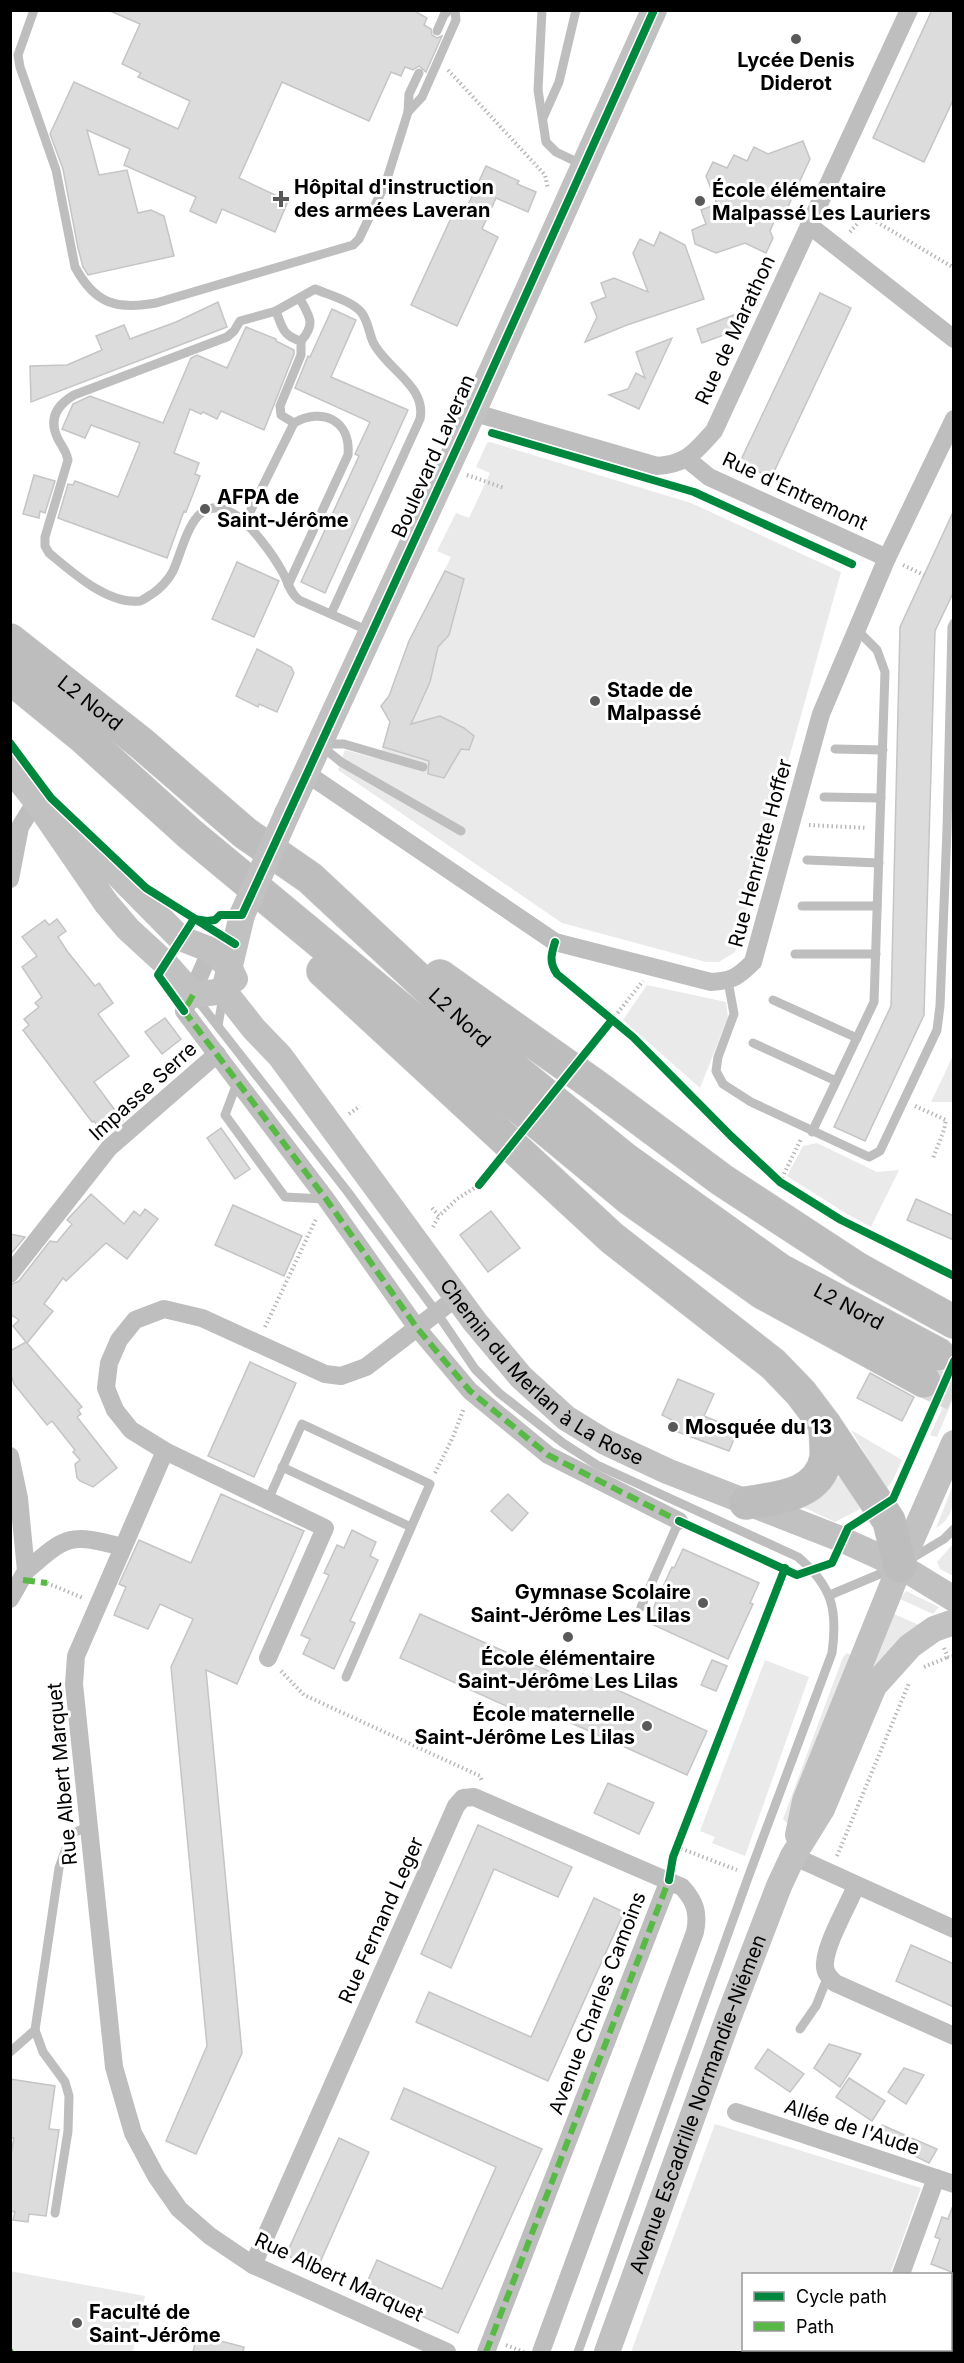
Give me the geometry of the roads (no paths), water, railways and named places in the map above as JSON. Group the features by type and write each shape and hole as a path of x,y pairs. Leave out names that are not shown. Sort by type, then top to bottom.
{"highway":[{"name":"L2 Nord","path":"10,640 141,743 245,833 310,878 519,1073 625,1159 780,1270 931,1367 763,1293 630,1199 190,834 82,737 12,679"},
{"path":"190,834 294,944 612,1238 773,1364 801,1393 825,1425 889,1521 900,1566"},
{"path":"310,878 374,929 597,1087 722,1180 858,1269 954,1322"},
{"path":"746,1503 791,1494 805,1489 815,1480 822,1470 825,1458 825,1425"}],"street":[{"name":"Boulevard Laveran","path":"221,970 228,927 242,915 654,10"},
{"name":"Rue de Marathon","path":"687,459 714,431 909,10"},
{"path":"809,225 954,339"},
{"path":"472,412 657,466 672,465 687,459"},
{"name":"Rue Henriette Hoffer","path":"728,981 740,975 753,962 821,714 887,558 954,419"},
{"name":"Rue d'Entremont","path":"687,459 716,480 887,558"},
{"path":"10,768 36,801 106,903 128,929 165,963 193,995"},
{"path":"306,773 555,942 711,982 728,981"},
{"path":"10,879 20,827 36,801"},
{"path":"36,801 118,875 180,938 221,970"},
{"path":"221,970 193,995 184,1011 326,1199 417,1328 470,1391 548,1455 679,1521"},
{"path":"193,995 221,970"},
{"name":"Chemin du Merlan à La Rose","path":"221,970 254,1029 280,1056 447,1305 566,1418 605,1443 667,1471 843,1540 900,1566 954,1599"},
{"name":"Impasse Serre","path":"10,1274 109,1148 217,1054"},
{"path":"268,1658 325,1528 165,1451 130,1430 115,1410 106,1389 109,1363 119,1340 135,1320 164,1309 202,1318 325,1374 340,1376 366,1367 447,1305"},
{"name":"Avenue Escadrille Normandie-Niémen","path":"793,1856 806,1801 900,1566 954,1443"},
{"name":"Rue Albert Marquet","path":"165,1451 76,1656 74,1684 114,2067 133,2133 156,2176 179,2209 210,2236 253,2265 447,2352"},
{"path":"10,1456 19,1498 26,1572"},
{"path":"10,1599 26,1572 53,1548 72,1538 93,1539 123,1547"},
{"name":"Avenue Escadrille Normandie-Niémen","path":"607,2352 729,2016 779,1886 793,1856 822,1809 874,1686 910,1646 934,1629 947,1632"},
{"name":"Rue Fernand Leger","path":"253,2265 452,1817 463,1798 474,1797 489,1801 669,1880"},
{"path":"793,1856 954,1929"},
{"name":"Avenue Charles Camoins","path":"486,2352 669,1880 682,1887 695,1905 698,1919 696,1932 541,2352"},
{"path":"856,1886 824,1964 832,1979 954,2036"},
{"name":"Allée de l'Aude","path":"736,2112 945,2181"},
{"path":"901,2273 945,2181"}],"lane":[{"path":"34,10 18,55 56,170 75,267 83,282 96,295 129,308 156,303 352,245 359,239 386,182 408,112 409,94 419,73"},
{"path":"437,32 444,15 449,10"},
{"path":"408,112 422,97 456,20 455,10"},
{"path":"542,10 538,90 546,142 555,152 583,165"},
{"path":"542,120 559,82 576,10"},
{"path":"331,614 420,419 422,408 418,397 374,344 362,313 353,306 315,289 276,311 240,321 234,331 226,337 74,395 62,402 56,412 53,425 58,439 66,450 68,460 45,537 45,546 49,553 88,585 120,598 141,601 156,591 172,573 194,519 201,512 214,507 233,513 246,522 283,573 293,595 299,600 371,632"},
{"path":"294,423 281,415 280,406 301,355 301,341 309,332 310,318 300,299"},
{"path":"276,311 289,338 301,341"},
{"path":"246,522 294,423 305,417 321,416 344,429 349,442 348,454 288,585"},
{"path":"728,981 734,1014 718,1057 716,1071 723,1084 751,1102 868,1157 880,1151 937,1030 940,1006 952,627 954,623"},
{"path":"809,1131 874,1002 885,672 877,650 857,630"},
{"path":"319,744 344,744 423,767"},
{"path":"319,744 341,762 461,831"},
{"path":"835,749 883,750"},
{"path":"824,797 881,798"},
{"path":"807,860 879,863"},
{"path":"802,906 877,906"},
{"path":"795,954 876,954"},
{"path":"218,1026 221,970"},
{"path":"193,995 347,1191 447,1305 475,1369 499,1393 563,1443 614,1473 798,1557 814,1570 830,1595 835,1627 832,1653 749,1875 578,2352"},
{"path":"773,1000 857,1038"},
{"path":"753,1043 836,1081"},
{"path":"238,1081 225,1115 285,1197 326,1199"},
{"path":"267,1500 302,1425 430,1484 346,1677"},
{"path":"282,1467 411,1527"},
{"path":"641,1607 679,1521"},
{"path":"830,1595 900,1566 944,1539 954,1529"},
{"path":"55,2213 68,2131 69,2096 65,2082 44,2052 35,2030 59,1868 71,1834 89,1826"},
{"path":"800,2029 832,1979"},
{"path":"10,2052 35,2030"}],"tunnel":[{"path":"924,1381 954,1394"}],"place":[{"name":"Lycée Denis Diderot","path":"796,39"},
{"name":"Hôpital d'instruction des armées Laveran","path":"281,199"},
{"name":"École élémentaire Malpassé Les Lauriers","path":"700,201"},
{"name":"AFPA de Saint-Jérôme","path":"205,509"},
{"name":"Stade de Malpassé","path":"595,701"},
{"name":"Mosquée du 13","path":"673,1427"},
{"name":"Gymnase Scolaire Saint-Jérôme Les Lilas","path":"703,1603"},
{"name":"École élémentaire Saint-Jérôme Les Lilas","path":"568,1637"},
{"name":"École maternelle Saint-Jérôme Les Lilas","path":"647,1726"},
{"name":"Faculté de Saint-Jérôme","path":"77,2323"}]}
